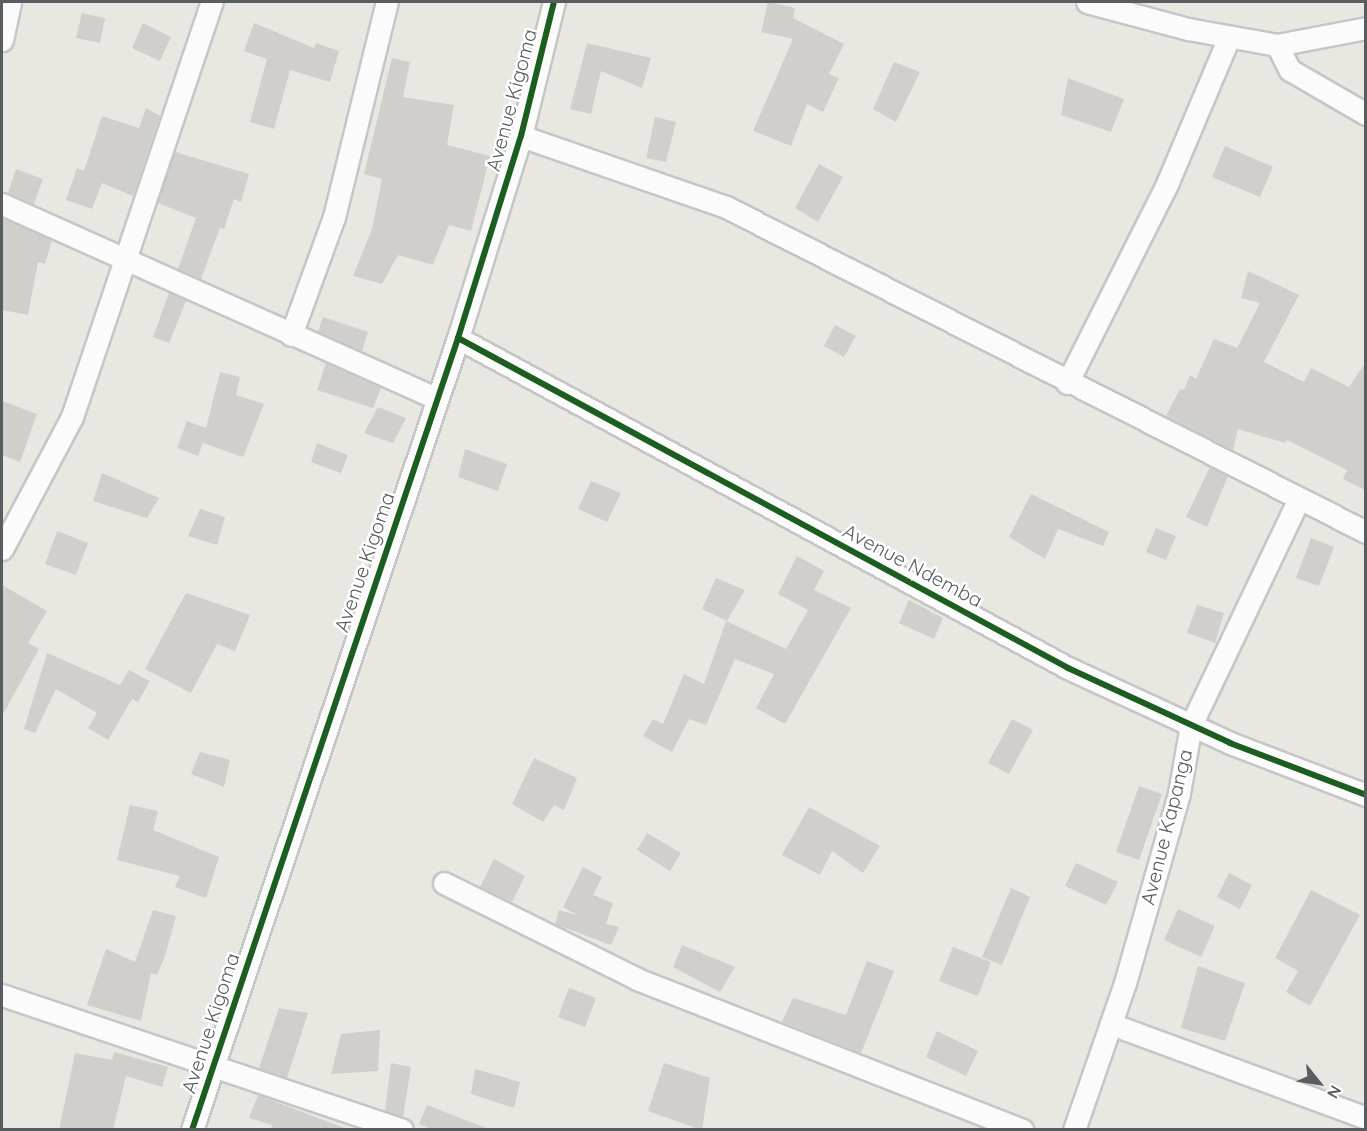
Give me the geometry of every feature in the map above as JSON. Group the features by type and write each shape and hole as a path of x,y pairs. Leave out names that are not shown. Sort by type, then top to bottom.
{"street":[{"path":"2,40 10,2"},
{"path":"2,549 72,417 122,261 155,178 212,2"},
{"path":"291,335 334,217 387,2"},
{"name":"Avenue Kigoma","path":"192,1130 458,338 521,136 554,2"},
{"path":"1087,2 1229,37 1277,45 1365,28"},
{"path":"1067,383 1167,184 1229,37"},
{"path":"1277,45 1298,76 1365,114"},
{"path":"521,136 726,207 1298,501 1365,532"},
{"path":"2,204 122,261 437,399"},
{"name":"Avenue Ndemba","path":"458,338 1068,668 1191,726 1365,795"},
{"name":"Avenue Kapanga","path":"1074,1130 1111,1024 1179,793 1191,726 1298,501"},
{"path":"444,883 637,979 1023,1130"},
{"path":"2,995 402,1130"},
{"path":"1111,1024 1365,1118"}],"building":[{"path":"768,2 795,8 793,18 844,44 829,74 839,78 823,112 807,104 791,146 753,131 793,39 761,32"},
{"path":"82,13 105,18 100,43 76,38"},
{"path":"143,23 171,37 160,61 132,48"},
{"path":"254,23 314,48 316,43 339,51 330,82 290,70 274,129 250,122 267,59 244,51"},
{"path":"587,43 651,58 642,88 601,71 591,114 570,109"},
{"path":"392,58 410,62 403,97 454,105 447,145 490,156 471,231 449,225 433,265 398,255 382,284 353,276 372,229 382,179 364,174"},
{"path":"894,62 920,72 896,122 873,109"},
{"path":"1068,78 1124,99 1111,132 1061,115"},
{"path":"146,108 160,116 133,196 102,183 92,209 66,200 77,168 84,171 102,116 139,128"},
{"path":"655,117 676,122 666,162 646,158"},
{"path":"1225,146 1273,167 1260,197 1212,177"},
{"path":"175,152 249,174 241,202 234,199 224,229 220,228 201,279 178,269 196,218 158,203"},
{"path":"819,164 843,177 818,222 795,208"},
{"path":"16,169 43,179 34,204 8,193"},
{"path":"2,218 52,240 45,264 38,262 28,315 2,310"},
{"path":"1248,271 1299,295 1264,362 1304,382 1311,368 1349,387 1365,363 1365,490 1343,479 1347,470 1287,440 1285,443 1238,429 1233,450 1166,416 1180,389 1184,390 1190,375 1196,379 1214,339 1237,348 1260,303 1241,298"},
{"path":"169,293 186,301 169,343 153,337"},
{"path":"323,317 368,332 362,351 318,332"},
{"path":"835,325 856,336 844,357 824,346"},
{"path":"326,363 381,388 373,408 317,390"},
{"path":"220,372 240,377 236,395 264,404 243,457 203,443 198,456 177,448 187,421 206,428"},
{"path":"2,401 37,414 20,462 2,455"},
{"path":"378,407 406,418 393,443 364,433"},
{"path":"317,443 348,455 341,473 311,462"},
{"path":"465,449 507,464 498,491 458,477"},
{"path":"1210,467 1228,476 1207,527 1186,517"},
{"path":"102,473 159,498 147,518 93,501"},
{"path":"591,481 621,493 607,522 578,509"},
{"path":"1031,494 1109,532 1103,546 1058,529 1045,559 1009,537"},
{"path":"200,509 225,517 217,545 188,536"},
{"path":"1156,528 1176,536 1166,560 1146,552"},
{"path":"57,531 88,543 76,575 45,564"},
{"path":"1311,538 1334,547 1319,586 1296,578"},
{"path":"797,556 824,571 814,590 851,608 785,724 756,708 774,674 735,659 706,725 689,719 672,752 643,736 653,719 663,724 684,674 704,684 726,621 786,649 808,610 778,594"},
{"path":"716,578 745,590 727,621 702,609"},
{"path":"2,585 47,611 28,643 39,649 2,716"},
{"path":"186,593 250,615 235,651 217,644 191,693 145,669"},
{"path":"909,600 943,618 934,639 899,623"},
{"path":"1197,605 1224,613 1215,643 1187,633"},
{"path":"47,653 120,685 129,670 150,681 138,702 132,699 108,740 88,728 97,713 56,689 35,733 24,729"},
{"path":"1012,719 1033,730 1009,774 988,763"},
{"path":"200,752 230,760 224,787 191,774"},
{"path":"534,758 577,778 564,810 554,805 543,822 512,804"},
{"path":"1139,786 1162,794 1139,860 1116,852"},
{"path":"130,805 158,811 153,830 219,857 206,898 175,887 180,876 117,860"},
{"path":"809,807 880,846 863,873 832,851 820,875 782,855"},
{"path":"647,833 681,853 670,871 637,850"},
{"path":"494,859 525,876 512,902 480,887"},
{"path":"1076,863 1118,882 1106,905 1065,886"},
{"path":"583,867 602,877 593,895 613,903 606,924 619,927 611,945 555,924 559,910 577,915 563,907"},
{"path":"1229,873 1252,885 1240,909 1217,897"},
{"path":"1011,888 1030,897 1002,965 982,957"},
{"path":"1311,890 1360,915 1310,1006 1286,992 1298,971 1275,958"},
{"path":"1178,909 1215,926 1201,957 1164,940"},
{"path":"153,910 176,916 157,975 151,973 141,1021 87,1005 106,949 135,962"},
{"path":"682,945 735,967 720,992 673,967"},
{"path":"953,947 991,962 978,996 939,981"},
{"path":"867,961 894,971 861,1053 782,1022 793,998 846,1015"},
{"path":"1198,966 1245,983 1225,1041 1181,1028"},
{"path":"569,988 596,998 585,1027 558,1017"},
{"path":"279,1008 308,1013 287,1078 259,1068"},
{"path":"380,1030 378,1071 331,1074 341,1034"},
{"path":"937,1031 978,1051 966,1076 926,1057"},
{"path":"114,1052 168,1067 162,1087 126,1076 113,1130 59,1130 75,1053 112,1060"},
{"path":"391,1063 411,1067 403,1117 385,1111"},
{"path":"664,1063 710,1078 702,1130 648,1111"},
{"path":"475,1069 520,1082 514,1108 471,1094"},
{"path":"258,1095 344,1128 344,1130 271,1130 272,1125 249,1118"},
{"path":"427,1105 486,1128 486,1130 434,1130 419,1124"}],"cycle path":[{"path":"192,1130 458,338 521,136 554,2"},
{"path":"458,338 1068,668 1230,743 1366,795"}]}
